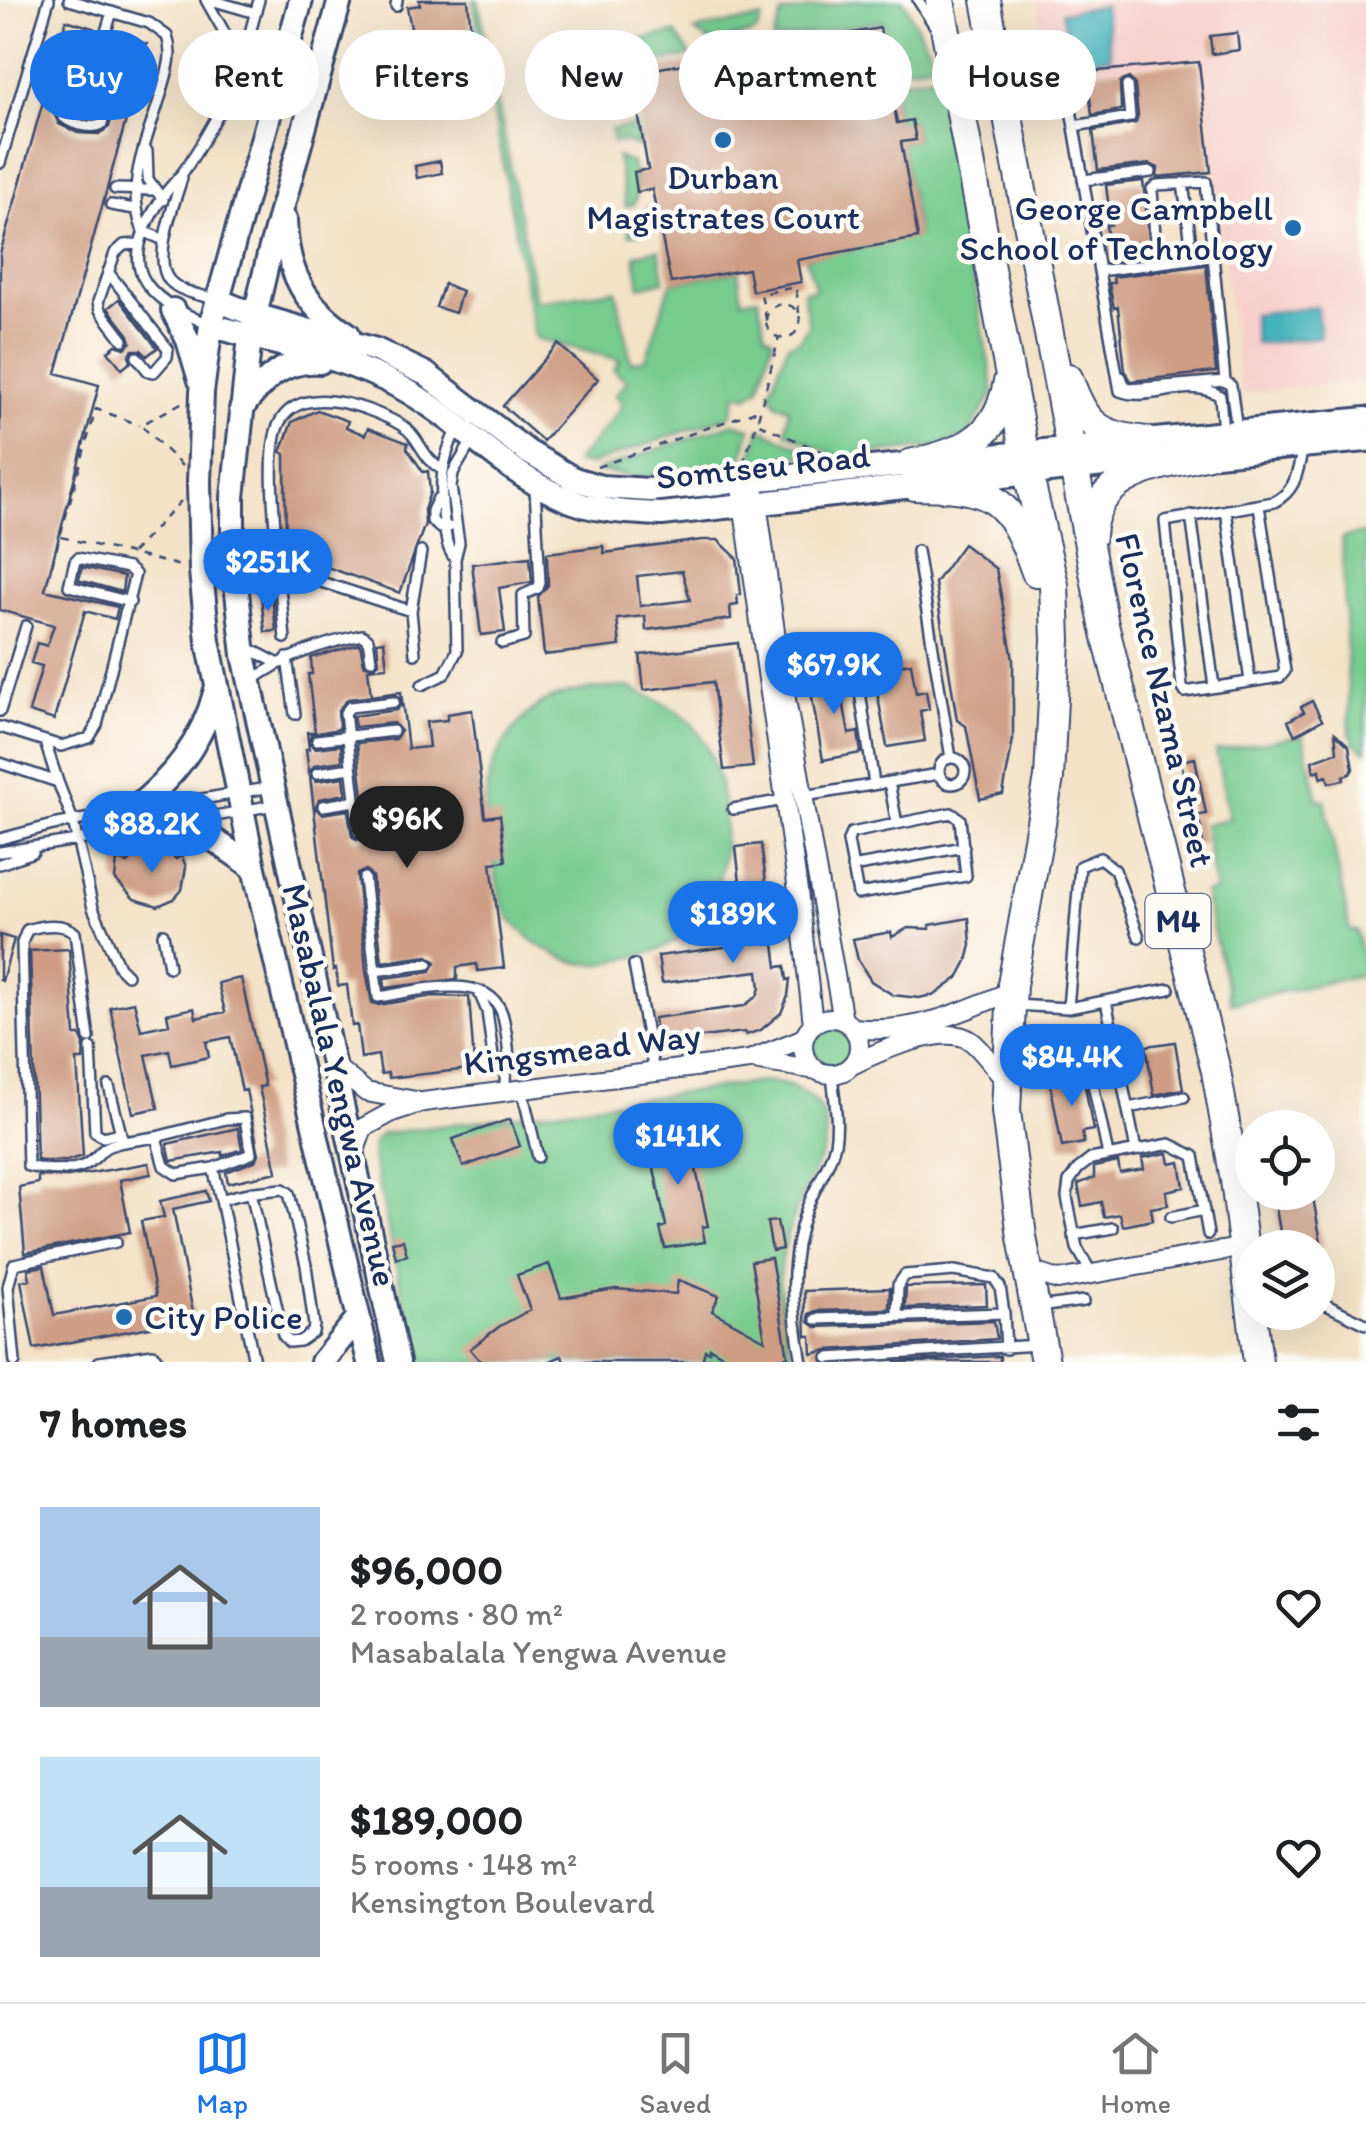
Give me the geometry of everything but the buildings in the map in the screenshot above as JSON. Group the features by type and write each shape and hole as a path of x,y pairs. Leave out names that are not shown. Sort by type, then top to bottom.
{"highway":[{"path":"940,0 946,30"},
{"name":"M4","path":"986,0 1073,458"},
{"path":"963,120 1026,463 1054,585 1056,640 1048,778 1011,998 1007,1083 1008,1139 1044,1353"},
{"path":"1040,286 1066,374 1084,414 1102,432 1146,441"},
{"path":"912,475 986,430 1002,408 1010,372"},
{"path":"1091,552 1096,512 1113,485 1127,475 1226,444"},
{"name":"Florence Nzama Street","path":"1073,458 1122,708 1216,1071 1241,1230"},
{"path":"912,475 980,491 1009,514 1029,550 1044,613 1056,640"},
{"name":"Florence Nzama Street","path":"1254,1330 1258,1362"}],"main road":[{"name":"Masabalala Yengwa Avenue","path":"301,0 211,326 202,390 201,571 208,641 254,868 369,1362"},
{"name":"Masabalala Yengwa Avenue","path":"340,0 252,326 240,410 232,556 250,682 398,1362"},
{"path":"285,202 288,253 300,290 372,361"},
{"name":"Somtseu Road","path":"217,300 252,326"},
{"path":"164,303 188,340 202,390"},
{"name":"Somtseu Road","path":"211,326 252,326 372,361 414,395 473,422 552,468 601,487 747,487 912,475 1303,435 1366,419"},
{"path":"240,410 267,378 290,365 372,361"},
{"name":"Somtseu Road","path":"473,422 535,483 582,505 662,514 747,487"},
{"name":"Somtseu Road","path":"1303,435 1366,440"},
{"name":"Somtseu Road","path":"1073,458 1146,441 1226,444"},
{"path":"132,811 170,779 190,754 206,724 218,685"},
{"path":"160,827 210,837 254,868"},
{"path":"322,1362 358,1318"}],"street":[{"path":"747,487 793,798 809,1031 807,1060 825,1072 908,1042 956,1035 972,1042 1007,1083"},
{"path":"793,798 848,1024 859,1045 852,1065"},
{"path":"809,1031 828,1018 877,1031 904,1029 1011,998"},
{"name":"Kingsmead Way","path":"748,1060 809,1031"},
{"name":"Kingsmead Way","path":"353,1156 363,1128 392,1112 423,1102 748,1060 825,1072"},
{"name":"Kingsmead Way","path":"333,1064 366,1092 423,1102"},
{"path":"1028,1270 1058,1280 1235,1249"}],"lane":[{"path":"0,163 49,0"},
{"path":"68,0 157,28 167,36 171,57 138,166 134,192 143,232 164,240"},
{"path":"209,0 256,14"},
{"path":"209,0 223,30"},
{"path":"251,30 260,0"},
{"path":"918,0 937,30"},
{"path":"106,30 112,12"},
{"path":"94,36 104,38 119,44 123,53 102,124 94,127 63,119 61,114 83,44 94,36"},
{"path":"1074,126 1130,117 1127,86"},
{"path":"211,326 164,303 140,270 139,244 162,198 184,171 213,120"},
{"path":"1073,120 1117,371 1128,388 1174,388 1217,394 1226,444"},
{"path":"147,142 148,179 153,190 173,208"},
{"path":"184,171 164,240 165,271 178,286 217,300"},
{"path":"1083,180 1151,172"},
{"path":"1155,237 1152,189 1183,182 1203,181 1208,185 1231,386 1226,444"},
{"path":"1183,182 1190,236"},
{"path":"114,189 153,190"},
{"path":"111,205 135,209"},
{"path":"123,340 99,307 108,272 120,247 139,244"},
{"path":"1098,271 1214,256"},
{"path":"108,272 169,352 151,372 136,357"},
{"path":"138,310 164,303"},
{"path":"1174,388 1228,377"},
{"path":"285,638 278,568 274,439 286,414 305,402 342,403 398,423 411,432 424,457 442,469"},
{"path":"457,525 436,526 432,516 440,495 442,469 473,422"},
{"path":"422,686 440,680 457,651 455,559 459,543 451,487 473,422"},
{"path":"1259,506 1285,671 1280,677 1185,692 1164,524 1167,518 1259,506 1288,495 1295,484 1303,435"},
{"path":"502,643 524,637 523,595 538,588 540,582 535,483"},
{"path":"1226,510 1250,681"},
{"path":"1191,516 1214,686"},
{"path":"444,528 447,548 455,559"},
{"path":"918,550 951,758"},
{"path":"416,654 411,611 421,552"},
{"path":"0,727 62,746 81,743 93,732 130,602 135,574 78,558 74,561 69,586 130,602"},
{"path":"278,568 411,611"},
{"path":"0,712 26,626"},
{"path":"250,682 276,663 310,647 362,635 368,639 371,660"},
{"path":"243,646 276,663"},
{"path":"287,658 295,714"},
{"path":"858,679 874,784"},
{"path":"359,832 346,713 350,707 394,702"},
{"path":"318,740 394,731"},
{"path":"45,742 73,821 92,908 112,945 118,967 127,975"},
{"path":"939,774 948,784 963,780 964,765 951,758"},
{"path":"939,774 942,763 951,758"},
{"path":"0,763 58,782"},
{"path":"317,773 351,768"},
{"path":"733,809 939,774"},
{"path":"889,782 896,824"},
{"path":"0,836 132,811 274,796"},
{"path":"0,852 160,827 274,796"},
{"path":"323,806 355,801"},
{"path":"957,814 968,874 861,895 856,891 852,867 848,841 851,832 896,824 957,814"},
{"path":"0,864 50,846"},
{"path":"852,867 964,846"},
{"path":"1068,1008 1080,866 1100,858 1115,870 1140,937"},
{"path":"364,878 378,998 436,989 476,988 502,1010 508,1062 503,1070"},
{"path":"122,1137 97,1152 88,1163 72,1168 28,1166 22,943 28,930 41,925 70,928 75,933 90,1043 95,1132 103,1137 122,1137 156,1138 244,1118 251,1154 213,1168 176,1174 164,1166 156,1138"},
{"path":"162,934 169,966"},
{"path":"374,970 428,964"},
{"path":"634,964 654,1072"},
{"path":"476,988 485,1002 494,1064 503,1070 514,1091 538,1157"},
{"path":"1011,998 1068,1008 1170,989"},
{"path":"1106,1001 1136,1150"},
{"path":"1053,1072 1089,1065 1108,1156"},
{"path":"802,1362 792,1298 795,1256 806,1210 834,1146 836,1127 825,1072"},
{"path":"108,1086 122,1137"},
{"path":"1128,1108 1184,1098"},
{"path":"1092,1275 1074,1235 1067,1198 1069,1182 1078,1168 1091,1159 1170,1144 1194,1156 1208,1234"},
{"path":"213,1168 254,1362"},
{"path":"221,1200 251,1192 283,1189 289,1193 314,1314 313,1332 300,1340 289,1342 283,1336 251,1192"},
{"path":"1172,1218 1204,1210"},
{"path":"1074,1235 1113,1228"},
{"path":"0,1352 15,1357 8,1287 14,1264 116,1242"},
{"path":"897,1315 898,1284 905,1275 954,1271 994,1278 1000,1286 1006,1349"},
{"path":"1035,1307 1084,1302"},
{"path":"1335,1309 1366,1324"},
{"path":"816,1318 1004,1313"},
{"path":"828,1358 963,1357 1006,1349 1044,1353"},
{"path":"98,1362 149,1354 157,1356 160,1362"}],"path":[{"path":"796,287 800,318 794,333 779,337 770,331 766,321 761,294 796,287"},
{"path":"766,321 770,310 785,304 800,318"},
{"path":"747,487 757,423 779,337"},
{"path":"141,425 202,390"},
{"path":"586,471 760,409"},
{"path":"52,566 96,410 141,425 199,482 132,553"},
{"path":"757,423 831,455"},
{"path":"60,537 201,571"}],"shaded area":[{"name":"George Campbell School of Technology","path":"1036,0 1366,0 1366,380 1241,394 1200,58 1096,70 1096,30 1042,30"}],"green space":[{"path":"473,0 478,0 484,30 479,30"},
{"path":"858,0 903,0 932,55 932,65 912,67 912,30 885,30 883,21 834,30 777,30 782,14"},
{"path":"762,18 757,30 699,29"},
{"path":"675,33 679,39 679,58 659,62 659,36"},
{"path":"932,76 932,120 944,120 994,392 967,436 940,446 839,457 786,432 789,408 777,404 770,392 788,344 798,341 809,326 803,291 816,289 806,258 918,237 901,143 916,139 912,121 897,120 912,120 912,78"},
{"path":"495,120 501,120 536,301 616,290 631,362 646,359 671,283 738,271 742,300 758,297 765,333 773,339 759,389 747,396 737,393 731,415 589,465 576,462 620,410 621,401 615,395 627,381 614,370 620,360 535,338"},
{"path":"635,126 640,148 613,142 611,130"},
{"path":"617,157 632,163 637,192 634,204 626,207"},
{"path":"649,208 655,230 630,235 628,224 642,218"},
{"path":"659,249 664,281 640,287 635,255"},
{"path":"733,423 751,428 741,462 730,469 638,478 596,471"},
{"path":"760,429 818,454 753,461"},
{"path":"1366,533 1366,752 1350,733 1342,538"},
{"path":"628,687 679,713 693,725 705,744 721,793 724,847 720,874 701,917 676,941 635,957 601,964 580,963 553,953 528,937 503,904 489,833 488,785 506,740 538,706 571,693"},
{"path":"1303,735 1318,800 1325,800 1350,931 1357,931 1365,974 1231,1003 1204,893 1215,891 1204,824 1229,819 1216,751"},
{"path":"833,1029 846,1035 852,1048 846,1061 833,1067 820,1061 814,1048 820,1035"},
{"path":"761,1082 788,1086 810,1098 819,1107 826,1132 822,1153 791,1223 780,1270 781,1304 793,1362 417,1362 373,1159 373,1143 381,1134"}],"water":[{"path":"1104,6 1111,57 1096,59 1096,30 1065,30 1062,12"},
{"path":"1317,307 1320,337 1255,344 1252,314"}],"place":[{"name":"Durban Magistrates Court","path":"723,140"},
{"name":"George Campbell School of Technology","path":"1293,228"},
{"name":"City Police","path":"124,1317"}]}
